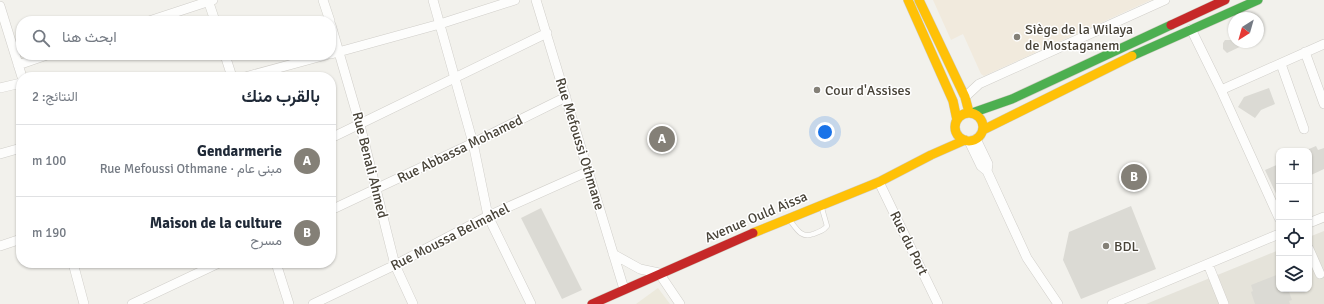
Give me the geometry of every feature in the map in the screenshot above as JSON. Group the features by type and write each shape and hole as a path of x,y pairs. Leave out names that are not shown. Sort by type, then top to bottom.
{"main road":[{"path":"908,0 953,101 958,136 970,140 983,130 1017,112 1191,29 1258,0"},
{"path":"919,0 965,97 971,113 981,119 983,130"},
{"path":"931,155 964,113 971,113 1012,99 1225,0"},
{"name":"Avenue Ould Aissa","path":"592,304 788,217 879,182 931,155 970,140"}],"street":[{"path":"164,16 210,0 214,16"},
{"path":"323,0 328,16"},
{"path":"433,0 473,143 488,216 531,304"},
{"path":"336,52 440,24 515,0"},
{"name":"Rue Mefoussi Othmane","path":"536,0 624,289"},
{"path":"965,97 979,84 1165,0"},
{"path":"0,6 5,37 20,72"},
{"path":"1191,29 1221,90 1276,211"},
{"path":"336,136 547,33"},
{"path":"1221,90 1324,44"},
{"path":"1305,52 1324,104"},
{"name":"Rue Benali Ahmed","path":"336,55 360,125 395,265 413,304"},
{"path":"18,65 32,60"},
{"path":"227,60 230,72"},
{"path":"263,72 308,60"},
{"path":"1281,64 1304,129"},
{"path":"0,88 16,84"},
{"name":"Rue Abbassa Mohamed","path":"336,208 566,97"},
{"path":"970,140 981,166 987,171 1028,258 1058,304"},
{"path":"0,154 16,149"},
{"name":"Rue Moussa Belmahel","path":"313,304 395,265 488,216 588,171"},
{"name":"Rue du Port","path":"879,182 938,304"},
{"path":"1312,222 1324,218"},
{"path":"1112,304 1125,302 1208,264 1276,235"},
{"path":"0,246 16,241"},
{"path":"613,254 635,267 659,273 680,304"},
{"path":"1312,256 1320,274"},
{"path":"1208,264 1224,304"},
{"path":"74,268 84,304"},
{"path":"132,304 208,268"},
{"path":"278,268 289,304"}],"lane":[{"path":"788,217 800,234 808,236 823,230 827,226 821,205"}],"shaded area":[{"name":"Siège de la Wilaya de Mostaganem","path":"933,0 1151,0 984,76 981,74 963,34 951,40"},
{"path":"1324,231 1324,304 1146,304 1276,251 1276,292 1312,292 1312,236"},
{"path":"658,288 670,304 636,304"}],"building":[{"path":"1225,40 1228,40 1228,48 1237,48 1227,53 1223,49 1223,43"},
{"path":"1269,88 1275,104 1261,110 1255,118 1238,107 1244,97"},
{"path":"1316,146 1318,150 1324,148 1324,169 1312,175 1312,148"},
{"path":"1276,165 1276,194 1265,170"},
{"name":"BDL","path":"1131,206 1156,269 1081,299 1063,260 1069,232"},
{"path":"541,208 582,290 562,299 521,218"},
{"path":"1276,275 1276,292 1289,292 1292,300 1289,301 1290,304 1255,304 1251,292 1253,291 1251,285"}],"traffic: fast":[{"path":"1132,56 1258,0"},
{"path":"972,113 1012,99 1171,25"}],"traffic: slow":[{"path":"908,0 953,101 957,120"},
{"path":"919,0 965,97 969,112"},
{"path":"983,130 1132,56"},
{"path":"969,113 979,117 983,127 979,137 969,141 959,137 955,127 959,117 969,113"},
{"path":"753,233 879,182 931,155 965,140"}],"traffic: jam":[{"path":"1171,25 1225,0"},
{"path":"592,304 753,233"}],"place":[{"name":"Siège de la Wilaya de Mostaganem","path":"1017,37"},
{"name":"Cour d'Assises","path":"817,90"},
{"name":"Gendarmerie","path":"662,139"},
{"name":"Maison de la culture","path":"1134,177"},
{"name":"BDL","path":"1106,246"}]}
